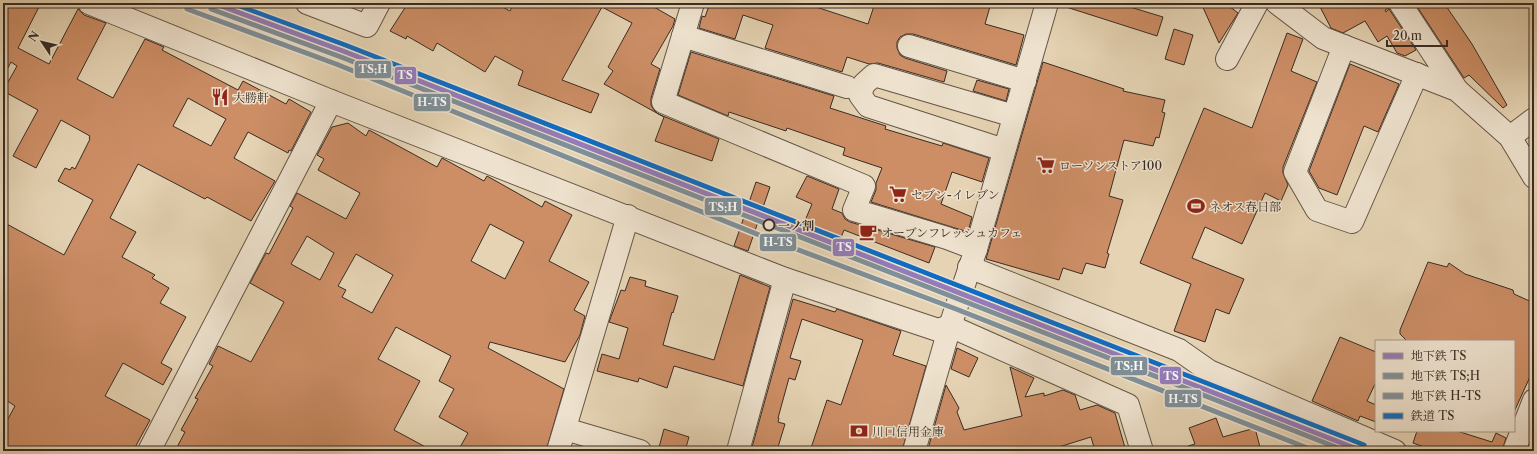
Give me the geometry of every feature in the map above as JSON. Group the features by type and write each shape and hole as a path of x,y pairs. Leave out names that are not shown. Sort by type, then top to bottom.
{"street":[{"path":"90,3 331,101 628,216 785,279 938,330 950,326 1128,405 1142,451"},
{"path":"308,3 367,26 379,3"},
{"path":"693,3 663,102 864,186 854,210 947,238 973,258 1179,350 1208,371 1395,451"},
{"path":"914,451 950,326 973,258 1047,3"},
{"path":"1227,59 1257,3"},
{"path":"1277,3 1323,38 1456,90"},
{"path":"1400,3 1456,90 1510,137 1534,177"},
{"path":"683,36 847,87"},
{"path":"909,46 1025,81"},
{"path":"1344,46 1295,172 1317,210 1352,222 1417,74"},
{"path":"1004,150 868,106 860,94 864,84 874,75 1014,116"},
{"path":"150,451 331,101"},
{"path":"1510,137 1534,119"},
{"path":"558,451 628,216"},
{"path":"738,451 785,279"},
{"path":"1514,451 1534,400"},
{"path":"565,429 640,451"}],"building":[{"path":"10,3 41,3 18,48 49,64 78,9 84,15 106,23 77,79 113,98 145,39 164,47 162,50 238,90 243,81 286,104 289,99 311,112 291,151 289,150 288,153 248,132 234,158 275,181 251,221 207,197 205,199 138,164 110,218 136,232 122,257 155,275 152,278 169,288 160,303 186,317 161,363 172,369 163,385 123,363 105,396 150,420 133,451 3,451 3,428 15,406 3,398 3,222 64,255 93,200 58,181 65,168 70,170 72,167 75,169 90,139 90,136 61,120 36,168 13,156 38,110 3,91 17,66 11,62 3,77 3,17","holes":["188,98 226,119 211,146 173,126"]},
{"path":"408,3 495,3 510,11 514,3 647,3 675,19 673,26 651,64 660,69 651,98 651,105 657,113 604,84 613,71 608,67 632,23 602,7 562,80 599,94 591,113 518,85 523,71 495,56 485,72 437,43 433,51 407,36 406,39 390,31"},
{"path":"710,3 804,3 868,24 875,3 991,3 985,24 1024,35 1016,65 913,34 906,34 900,37 897,42 897,48 900,55 905,58 947,71 944,82 878,63 869,64 847,57 842,72 765,48 773,25 743,15 735,39 699,28 702,16 705,17"},
{"path":"1063,3 1117,3 1163,17 1157,36 1063,6"},
{"path":"1201,3 1225,3 1238,13 1219,43"},
{"path":"1318,3 1388,3 1389,8 1385,10 1386,12 1389,9 1416,50 1405,56 1397,53 1387,36 1378,42 1365,21 1343,33 1331,28"},
{"path":"1425,3 1444,3 1472,44 1507,105 1503,108 1469,75 1464,78 1418,8"},
{"path":"1174,29 1193,35 1184,65 1165,59"},
{"path":"1287,33 1303,39 1291,71 1317,82 1283,167 1283,173 1288,185 1281,201 1265,193 1242,244 1205,227 1192,258 1244,279 1229,314 1216,309 1205,342 1174,331 1191,284 1140,263 1204,108 1252,128"},
{"path":"691,52 834,96 830,108 886,126 885,129 942,146 943,143 989,158 982,182 952,172 941,204 972,217 968,232 871,202 882,168 843,155 845,148 787,128 786,131 729,112 728,116 678,95"},
{"path":"1043,62 1124,89 1123,91 1165,100 1162,112 1165,113 1159,138 1156,137 1153,146 1124,140 1109,196 1123,200 1107,253 1109,254 1105,268 1086,263 1082,274 1063,268 1059,280 986,259"},
{"path":"1350,64 1399,84 1378,132 1364,126 1337,195 1319,188 1309,171"},
{"path":"977,80 1009,89 1006,101 973,91"},
{"path":"660,115 719,139 712,161 655,141 664,117"},
{"path":"348,123 366,136 369,130 437,167 442,158 484,181 487,176 542,207 545,201 572,215 549,261 589,282 574,310 585,316 580,335 565,362 490,342 488,348 564,389 546,451 458,451 468,433 439,417 454,389 439,381 451,356 396,327 378,359 420,381 394,430 433,451 175,451 185,432 181,430 198,399 195,398 213,366 209,364 218,346 251,362 284,302 250,283 266,253 269,254 293,208 290,206 297,193 346,219 360,193 318,170 324,159 317,155 332,127","holes":["490,224 524,242 505,279 471,261","307,236 334,253 320,280 291,264","356,254 393,275 372,313 342,297 346,290 338,286"]},
{"path":"807,176 839,189 832,209 842,213 845,219 850,222 935,247 929,263 844,230 840,240 804,223 812,204 796,197"},
{"path":"756,182 770,187 748,251 734,246"},
{"path":"1428,262 1447,267 1449,263 1465,274 1513,290 1514,294 1534,303 1534,368 1515,410 1515,340 1406,340 1400,334 1400,330"},
{"path":"740,275 770,287 743,386 674,366 667,388 639,378 638,382 597,371 602,354 619,359 628,328 609,322 621,290 625,291 630,277 646,281 645,286 678,296 663,345 714,360"},
{"path":"793,299 835,312 837,309 901,331 893,355 926,366 902,451 810,451 827,400 841,405 863,340 802,319 790,358 801,361 795,380 789,378 778,418 778,422 785,424 778,447 774,446 773,451 751,451"},
{"path":"1340,337 1375,352 1375,384 1367,401 1375,405 1375,422 1360,416 1358,421 1312,401"},
{"path":"957,348 978,358 969,377 951,369"},
{"path":"1010,367 1034,378 1025,397 1044,393 1044,396 1063,390 1075,395 1080,410 1097,405 1115,413 1126,451 1095,451 1091,437 1046,451 928,451 946,385 959,408 957,412 964,430 1022,416"},
{"path":"1216,418 1223,437 1255,428 1261,451 1189,451 1188,446 1195,444 1189,428"},
{"path":"664,429 689,437 685,451 658,451"},
{"path":"1417,432 1460,432 1492,442 1496,433 1506,438 1502,451 1435,451 1413,443"}],"metro line":[{"name":"TS","path":"213,3 343,51 1362,451"},
{"name":"H-TS","path":"187,9 336,64 764,237 956,309 1315,451"},
{"name":"TS;H","path":"211,9 341,57 1346,451"}],"rail line":[{"name":"TS","path":"230,3 345,45 1364,445"}],"place":[{"name":"大勝軒","path":"220,97"},
{"name":"ローソンストア100","path":"1046,165"},
{"name":"セブン-イレブン","path":"898,194"},
{"name":"ネオス春日部","path":"1196,206"},
{"name":"一ノ割","path":"769,225"},
{"name":"オーブンフレッシュカフェ","path":"868,232"},
{"name":"川口信用金庫","path":"859,431"}]}
